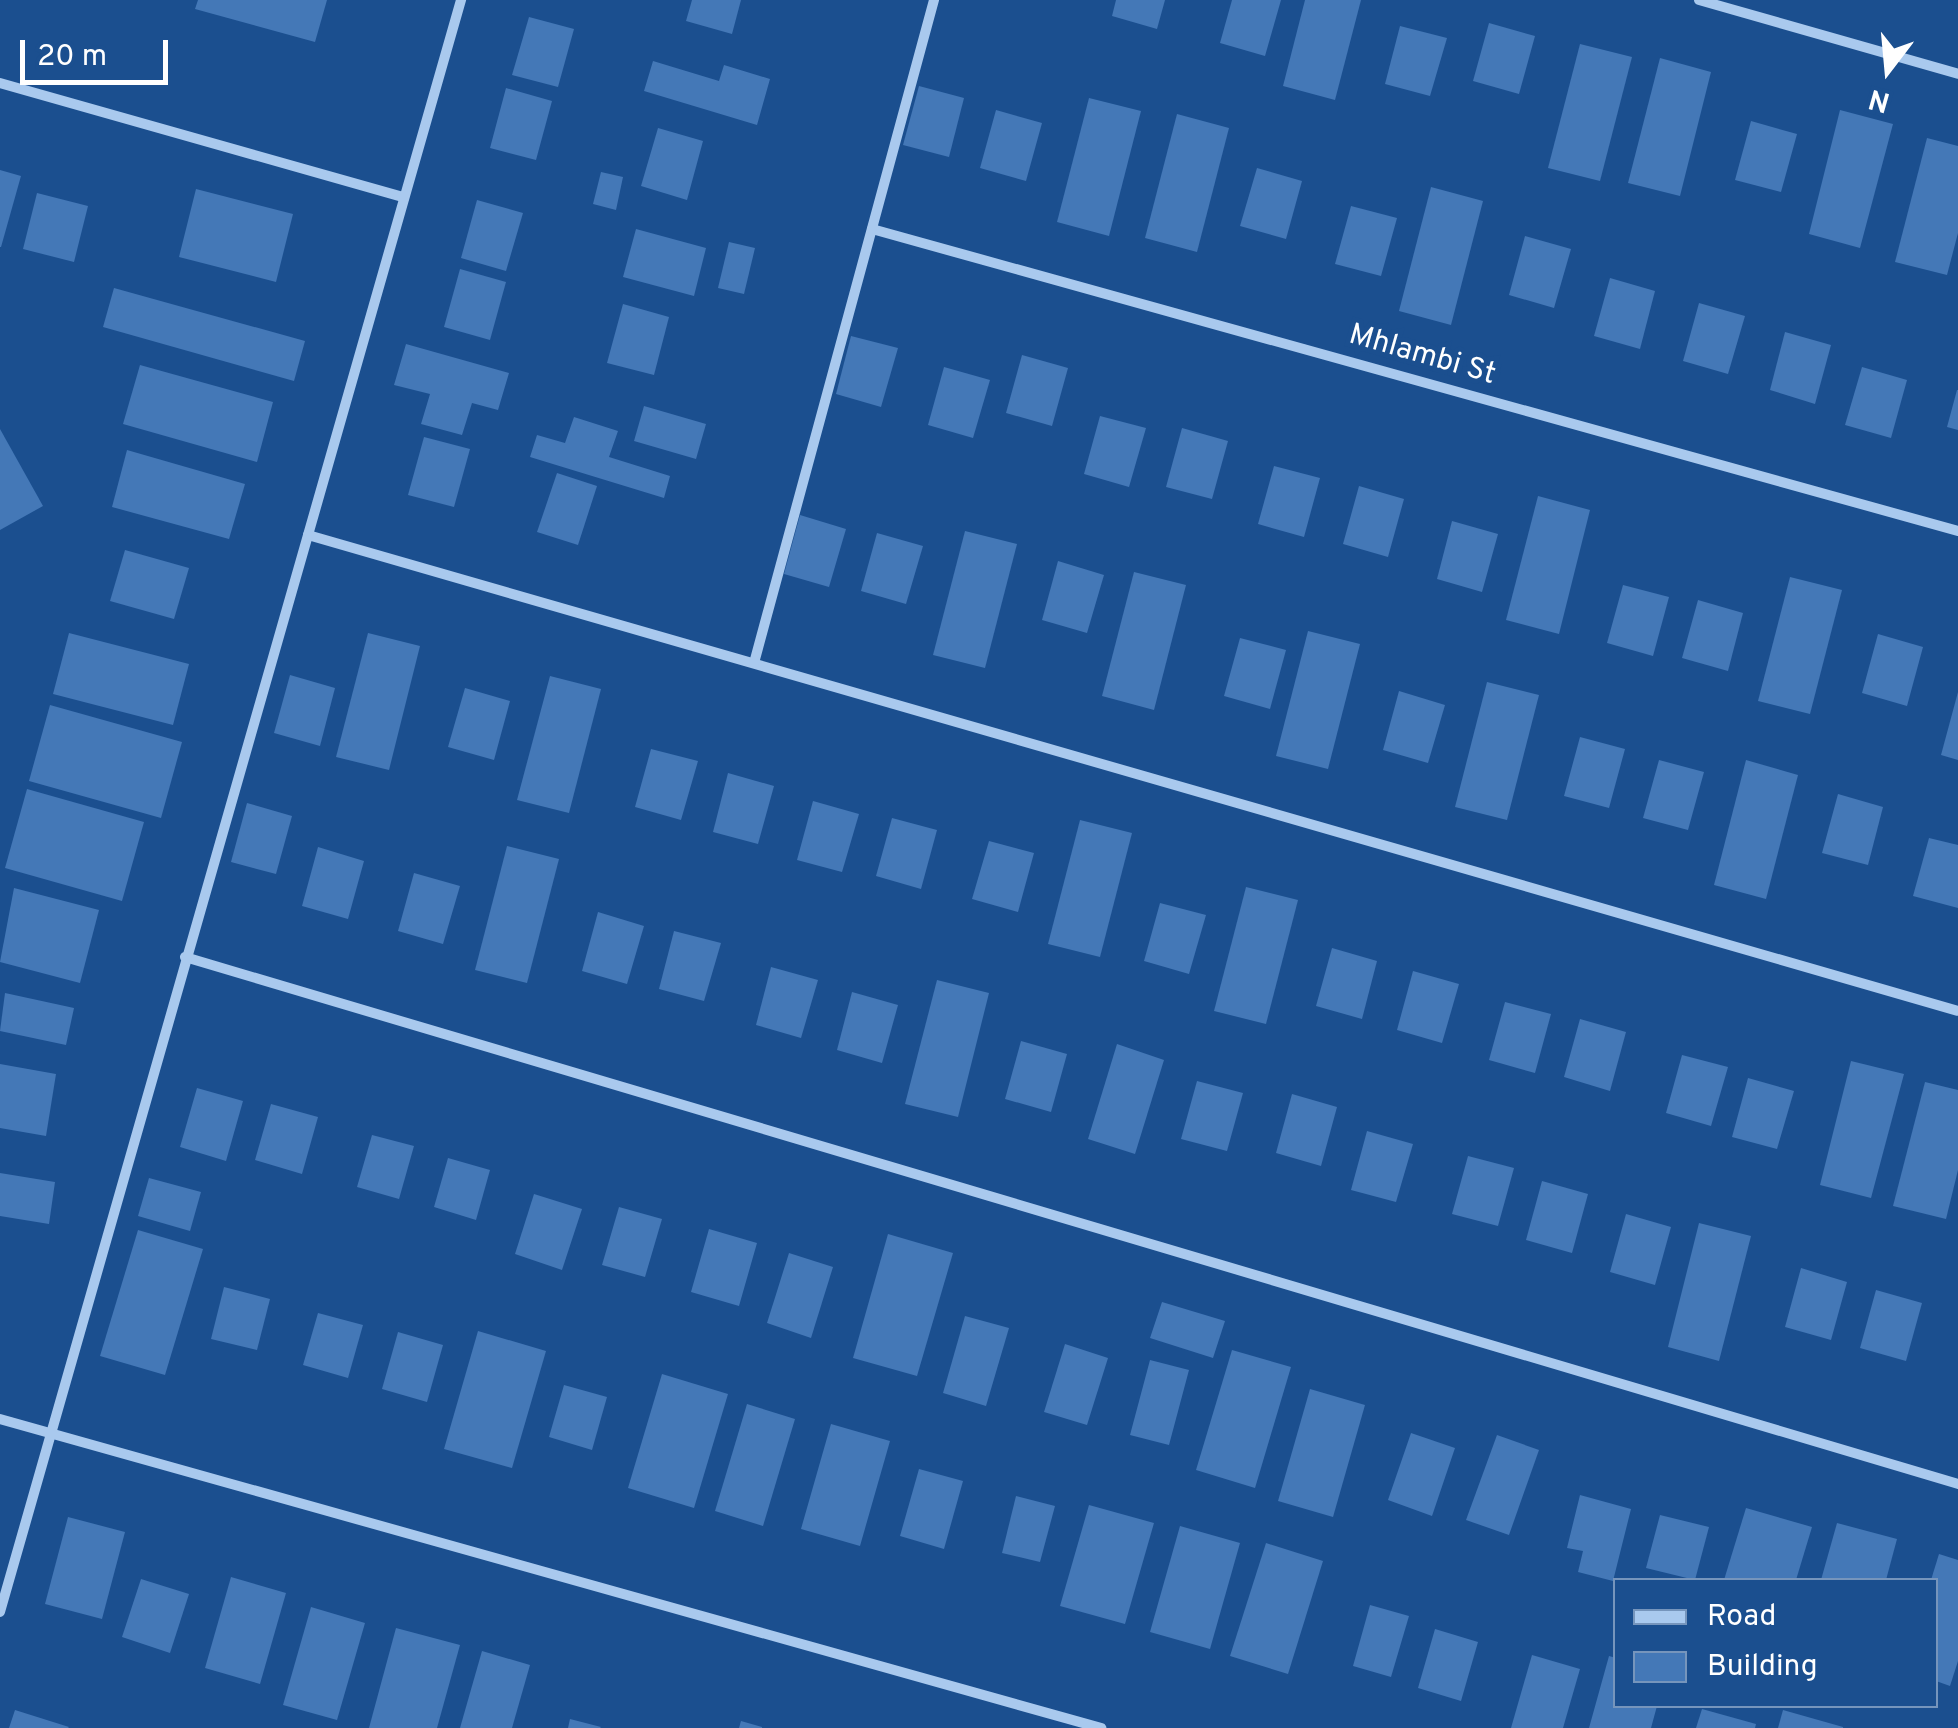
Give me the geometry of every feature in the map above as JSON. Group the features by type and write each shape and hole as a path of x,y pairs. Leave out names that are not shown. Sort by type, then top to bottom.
{"street":[{"path":"0,1612 460,0"},
{"path":"754,663 934,0"},
{"path":"1699,0 1958,74"},
{"path":"0,82 404,196"},
{"name":"Mhlambi St","path":"872,229 1958,531"},
{"path":"308,535 1958,1011"},
{"path":"185,957 1958,1484"},
{"path":"0,1420 1101,1728"}],"building":[{"path":"198,0 327,0 315,42 195,9"},
{"path":"692,0 741,0 732,34 686,21"},
{"path":"1116,0 1165,0 1157,29 1112,16"},
{"path":"1232,0 1281,0 1265,56 1220,43"},
{"path":"1305,0 1361,0 1335,100 1283,86"},
{"path":"529,17 574,29 558,87 512,75"},
{"path":"1489,23 1535,36 1519,94 1473,81"},
{"path":"1400,26 1447,38 1430,96 1385,84"},
{"path":"1580,44 1632,57 1600,181 1548,168"},
{"path":"1660,58 1711,72 1680,196 1628,183"},
{"path":"653,61 719,81 724,65 770,79 757,125 644,91"},
{"path":"919,86 964,98 949,157 903,145"},
{"path":"506,88 552,101 536,160 490,148"},
{"path":"1089,98 1141,111 1109,236 1057,222"},
{"path":"996,110 1042,123 1026,181 980,168"},
{"path":"1840,110 1893,124 1860,248 1809,234"},
{"path":"1177,114 1229,128 1197,252 1145,238"},
{"path":"1751,121 1797,134 1781,192 1735,180"},
{"path":"658,128 703,141 687,200 641,186"},
{"path":"1927,138 1958,146 1958,233 1947,275 1895,262"},
{"path":"1257,168 1302,181 1286,239 1240,226"},
{"path":"0,170 21,176 1,247 0,247"},
{"path":"601,172 623,177 616,210 593,204"},
{"path":"1431,187 1483,201 1451,325 1399,311"},
{"path":"196,189 293,214 276,282 179,257"},
{"path":"37,193 88,206 74,262 23,249"},
{"path":"477,200 523,213 506,271 461,258"},
{"path":"1351,206 1397,218 1381,276 1335,264"},
{"path":"636,229 706,248 694,296 623,277"},
{"path":"1525,236 1571,249 1554,308 1509,295"},
{"path":"729,242 755,248 744,294 718,288"},
{"path":"460,269 506,282 490,340 444,327"},
{"path":"1610,278 1655,291 1640,349 1594,336"},
{"path":"114,288 305,341 294,381 103,327"},
{"path":"1699,303 1745,316 1728,374 1683,361"},
{"path":"623,304 669,317 654,375 607,363"},
{"path":"1785,332 1831,345 1815,404 1770,390"},
{"path":"851,336 898,348 881,407 836,394"},
{"path":"406,344 509,373 498,410 472,403 462,435 421,424 430,394 394,385"},
{"path":"1022,355 1068,368 1052,426 1006,413"},
{"path":"140,365 273,402 257,462 123,424"},
{"path":"944,367 990,380 973,438 928,425"},
{"path":"1862,367 1907,380 1891,438 1845,425"},
{"path":"1958,390 1958,430 1947,427"},
{"path":"644,406 706,424 696,459 634,441"},
{"path":"1100,416 1146,428 1129,487 1084,474"},
{"path":"574,417 618,431 609,457 670,476 664,498 530,457 537,435 565,443"},
{"path":"1182,428 1228,441 1212,499 1166,487"},
{"path":"0,429 43,506 0,530"},
{"path":"424,437 470,449 454,507 408,495"},
{"path":"127,450 245,484 229,539 112,507"},
{"path":"1274,466 1320,478 1304,537 1258,524"},
{"path":"557,473 597,486 578,545 537,532"},
{"path":"1359,486 1404,499 1388,557 1343,544"},
{"path":"1538,496 1590,510 1559,634 1506,620"},
{"path":"800,515 846,529 829,587 784,574"},
{"path":"1452,521 1498,534 1482,592 1437,579"},
{"path":"965,531 1017,544 985,668 933,655"},
{"path":"877,533 923,546 906,604 861,591"},
{"path":"125,550 189,568 174,619 110,601"},
{"path":"1058,561 1104,575 1087,633 1042,620"},
{"path":"1134,572 1186,585 1154,710 1102,696"},
{"path":"1790,577 1842,590 1810,714 1758,701"},
{"path":"1623,585 1669,597 1653,656 1607,643"},
{"path":"1698,600 1743,613 1728,671 1682,658"},
{"path":"1308,631 1360,644 1328,769 1276,756"},
{"path":"69,633 189,664 173,725 53,694"},
{"path":"368,633 420,646 389,770 336,757"},
{"path":"1878,634 1923,647 1907,706 1862,693"},
{"path":"1240,638 1286,650 1270,709 1224,696"},
{"path":"290,675 335,688 320,746 274,733"},
{"path":"550,676 601,689 569,813 517,800"},
{"path":"1487,682 1539,695 1507,820 1455,807"},
{"path":"465,688 510,701 494,760 448,747"},
{"path":"1399,691 1445,705 1428,763 1383,750"},
{"path":"1958,692 1958,760 1941,755"},
{"path":"50,705 182,742 161,818 29,781"},
{"path":"1580,737 1625,749 1609,808 1564,796"},
{"path":"651,749 698,761 681,820 635,807"},
{"path":"1659,760 1704,772 1688,830 1643,818"},
{"path":"1746,760 1798,775 1766,899 1714,885"},
{"path":"728,773 774,786 758,844 713,832"},
{"path":"27,789 144,822 122,901 5,868"},
{"path":"1838,794 1883,807 1868,865 1822,853"},
{"path":"813,801 859,814 842,872 797,860"},
{"path":"247,803 292,816 276,874 231,862"},
{"path":"892,818 937,830 921,889 876,876"},
{"path":"1080,820 1132,833 1100,957 1048,944"},
{"path":"1929,838 1958,845 1958,908 1913,896"},
{"path":"989,841 1034,853 1018,912 972,899"},
{"path":"507,846 559,859 527,983 475,970"},
{"path":"318,847 364,861 348,919 302,906"},
{"path":"414,873 460,886 443,944 398,931"},
{"path":"1246,887 1298,900 1266,1024 1214,1011"},
{"path":"14,888 99,910 80,983 0,962"},
{"path":"1160,903 1206,915 1189,974 1144,961"},
{"path":"598,912 644,926 627,984 582,971"},
{"path":"674,931 721,943 704,1001 659,989"},
{"path":"1332,948 1377,961 1362,1019 1316,1006"},
{"path":"771,967 818,980 801,1038 756,1025"},
{"path":"1413,971 1459,984 1442,1043 1397,1030"},
{"path":"937,980 989,993 958,1117 905,1104"},
{"path":"852,992 898,1005 882,1063 837,1050"},
{"path":"5,993 74,1008 66,1045 0,1031"},
{"path":"1505,1002 1551,1014 1535,1073 1489,1060"},
{"path":"1580,1019 1626,1032 1610,1091 1564,1077"},
{"path":"1021,1041 1067,1054 1051,1112 1005,1099"},
{"path":"1117,1044 1164,1060 1135,1154 1088,1139"},
{"path":"1682,1055 1728,1067 1711,1126 1666,1113"},
{"path":"1851,1061 1904,1074 1871,1198 1820,1185"},
{"path":"0,1064 56,1074 46,1136 0,1128"},
{"path":"1748,1078 1794,1091 1777,1149 1732,1137"},
{"path":"1197,1081 1243,1093 1227,1151 1181,1139"},
{"path":"1925,1082 1958,1090 1958,1170 1946,1219 1893,1206"},
{"path":"197,1088 243,1101 226,1161 180,1147"},
{"path":"1292,1094 1337,1107 1321,1166 1276,1153"},
{"path":"271,1104 318,1117 302,1174 255,1160"},
{"path":"1367,1131 1413,1144 1396,1202 1351,1190"},
{"path":"372,1135 414,1146 399,1199 357,1187"},
{"path":"1468,1156 1514,1168 1498,1226 1452,1214"},
{"path":"448,1158 490,1170 476,1220 434,1207"},
{"path":"0,1173 55,1182 49,1224 0,1216"},
{"path":"149,1178 201,1192 190,1231 138,1216"},
{"path":"1542,1181 1588,1194 1572,1253 1526,1240"},
{"path":"534,1194 582,1209 562,1270 515,1254"},
{"path":"619,1207 662,1219 645,1277 602,1265"},
{"path":"1626,1214 1671,1227 1655,1285 1610,1272"},
{"path":"1699,1223 1751,1236 1719,1361 1668,1347"},
{"path":"709,1229 757,1243 739,1306 691,1292"},
{"path":"138,1230 203,1249 165,1375 100,1356"},
{"path":"888,1234 953,1253 917,1376 853,1358"},
{"path":"789,1253 833,1267 811,1338 767,1323"},
{"path":"1801,1268 1847,1282 1831,1340 1785,1327"},
{"path":"224,1287 270,1299 257,1350 211,1339"},
{"path":"1876,1290 1922,1303 1906,1361 1860,1348"},
{"path":"1162,1302 1225,1321 1213,1358 1150,1338"},
{"path":"318,1313 363,1325 348,1378 303,1365"},
{"path":"965,1316 1009,1328 986,1406 943,1393"},
{"path":"478,1331 546,1351 512,1468 444,1449"},
{"path":"398,1332 443,1345 427,1402 382,1389"},
{"path":"1065,1344 1108,1358 1087,1425 1044,1412"},
{"path":"1232,1350 1291,1367 1255,1488 1196,1470"},
{"path":"1150,1360 1189,1370 1169,1445 1130,1435"},
{"path":"662,1374 728,1394 694,1508 628,1488"},
{"path":"564,1385 607,1397 592,1450 549,1437"},
{"path":"1310,1389 1365,1405 1333,1517 1278,1501"},
{"path":"747,1404 795,1419 763,1526 715,1511"},
{"path":"831,1424 890,1441 860,1546 801,1529"},
{"path":"1411,1433 1455,1448 1432,1516 1388,1500"},
{"path":"1497,1435 1539,1450 1509,1535 1466,1520"},
{"path":"919,1469 963,1481 944,1549 900,1536"},
{"path":"1580,1495 1631,1509 1613,1581 1578,1572 1583,1551 1567,1548"},
{"path":"1016,1496 1055,1506 1040,1562 1002,1553"},
{"path":"1089,1505 1154,1523 1125,1624 1060,1606"},
{"path":"1746,1508 1812,1527 1797,1578 1725,1578"},
{"path":"1660,1515 1709,1527 1696,1578 1646,1568"},
{"path":"68,1517 125,1532 102,1619 45,1604"},
{"path":"1837,1523 1897,1539 1887,1578 1822,1578"},
{"path":"1180,1526 1240,1543 1210,1649 1150,1632"},
{"path":"1266,1543 1323,1561 1288,1674 1230,1656"},
{"path":"1939,1554 1958,1560 1958,1661 1950,1686 1938,1682 1938,1578 1932,1578"},
{"path":"231,1577 286,1593 260,1684 205,1668"},
{"path":"141,1579 189,1594 170,1653 122,1637"},
{"path":"1370,1605 1409,1616 1391,1677 1353,1666"},
{"path":"311,1607 365,1623 337,1720 283,1705"},
{"path":"396,1628 460,1645 437,1728 369,1728"},
{"path":"1435,1629 1478,1642 1461,1701 1418,1688"},
{"path":"482,1651 530,1665 512,1728 460,1728"},
{"path":"1532,1655 1580,1669 1563,1728 1511,1728"},
{"path":"1609,1656 1613,1657 1613,1708 1656,1708 1651,1728 1589,1728"},
{"path":"1702,1709 1756,1724 1755,1728 1696,1728"},
{"path":"15,1710 69,1727 9,1728"},
{"path":"1783,1710 1843,1727 1843,1728 1778,1728"},
{"path":"570,1719 601,1727 568,1728"},
{"path":"741,1721 762,1727 762,1728 739,1728"}]}
